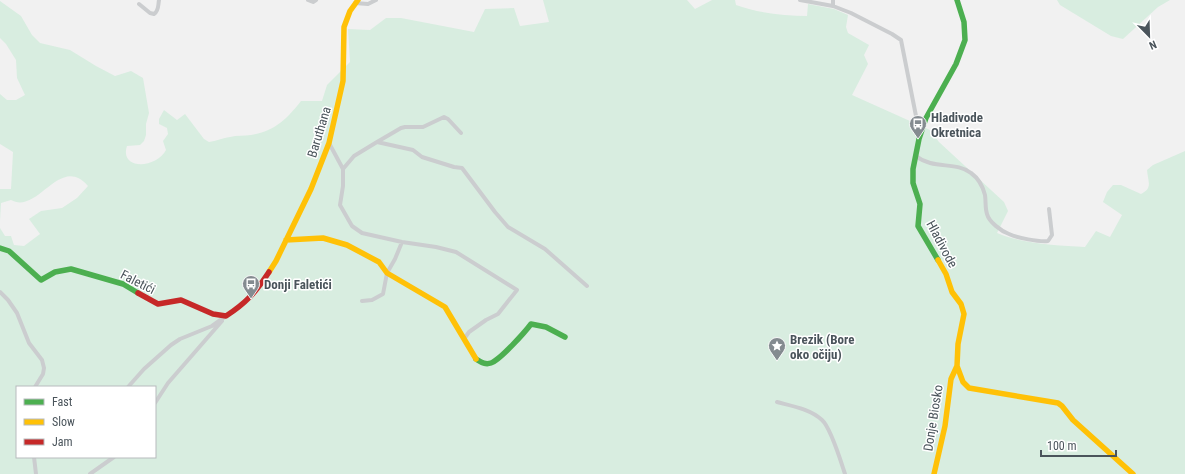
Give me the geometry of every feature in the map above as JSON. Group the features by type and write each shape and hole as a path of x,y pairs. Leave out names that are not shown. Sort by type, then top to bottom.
{"street":[{"path":"140,4 150,13 154,14 158,9 159,0"},
{"path":"308,0 313,2 316,0"},
{"name":"Baruthana","path":"226,316 241,306 258,289 276,261 311,188 329,144 339,102 343,81 343,35 347,17 356,2 368,4 376,0"},
{"name":"Hladivode","path":"800,0 833,6 851,13 901,40 912,91 919,139 912,179 920,204 918,226 940,264 950,287 963,309 964,314 958,344 957,366"},
{"path":"833,0 833,6"},
{"path":"919,139 926,118 956,64 964,40 964,22 957,0"},
{"path":"343,169 354,156 400,128 423,127 444,117 461,133"},
{"path":"377,142 413,150 422,156 454,167 462,168 508,227 545,249 587,286"},
{"path":"329,144 343,169 343,186 340,205 352,226 362,233 456,252 517,290 498,314 486,320 469,332 464,339"},
{"path":"916,156 930,164 961,168 970,172 976,177 983,188 987,216 994,224 1009,234 1039,241 1048,241 1052,235 1049,209"},
{"path":"286,240 323,238 347,245 379,262 387,273 445,307 479,362 489,364 521,336 531,324 546,327 565,337"},
{"path":"362,301 372,300 383,294 387,273 402,242"},
{"name":"Faletići","path":"0,248 9,251 41,280 55,272 71,269 123,284 158,304 181,300 212,314 226,316"},
{"path":"0,292 17,313 29,343 42,360 44,368 43,374 37,386"},
{"path":"129,386 144,369 171,345 180,339 212,326 226,316"},
{"path":"156,401 168,383 226,316"},
{"path":"957,366 963,382 969,388 1058,403 1073,420 1133,474"},
{"name":"Donje Biosko","path":"934,474 946,426 951,379 957,366"},
{"path":"777,402 798,407 823,420 830,432 845,474"},
{"path":"34,458 36,474"},
{"path":"90,474 113,458"}],"green space":[{"path":"543,0 687,0 695,9 712,0 735,0 736,5 771,14 807,16 808,4 834,9 848,15 846,27 848,33 869,45 864,55 868,64 852,95 930,130 939,142 1004,202 1008,211 997,233 1018,240 1085,247 1096,231 1110,237 1122,215 1103,202 1107,192 1113,185 1121,185 1141,194 1145,192 1149,184 1147,170 1153,165 1185,151 1185,474 0,474 0,228 5,236 11,236 14,245 24,246 40,234 29,219 41,211 62,208 77,198 88,186 78,178 68,176 58,180 30,200 21,202 11,200 1,203 0,221 0,189 11,189 13,152 0,144 0,94 7,100 16,100 25,95 17,78 16,60 6,44 0,38 0,1 21,16 32,35 40,43 70,50 115,76 131,71 143,78 149,113 146,124 146,135 144,141 140,145 127,146 126,154 128,159 133,163 140,164 155,161 166,150 163,141 168,134 167,128 159,124 159,119 164,110 177,120 185,114 204,139 209,142 233,136 251,135 267,131 285,119 301,101 322,101 327,85 350,62 348,29 370,30 386,18 401,18 474,32 485,9 514,8 520,26 549,22"},
{"path":"1057,0 1170,0 1158,7 1123,39 1111,36 1060,5"}],"traffic: fast":[{"path":"938,260 918,226 920,204 913,183 913,169 919,139 926,118 956,64 965,40 964,22 957,0"},
{"path":"0,248 9,251 41,280 55,272 71,269 123,284 138,293"},
{"path":"476,359 487,364 495,361 531,324 546,327 565,337"}],"traffic: slow":[{"path":"269,272 276,261 311,189 329,143 343,81 344,27 350,11 358,0"},
{"path":"286,240 323,238 347,245 379,262 387,273 445,307 476,359"},
{"path":"934,474 945,426 951,379 957,366 958,344 964,314 961,304 952,292 946,274 938,260"},
{"path":"957,366 963,382 969,388 1058,403 1073,420 1133,474"}],"traffic: jam":[{"path":"138,293 158,304 181,300 213,314 226,316 250,297 269,272"}],"place":[{"name":"Hladivode Okretnica","path":"918,139"},
{"name":"Donji Faletići","path":"251,299"},
{"name":"Brezik (Bore oko očiju)","path":"777,361"}]}
